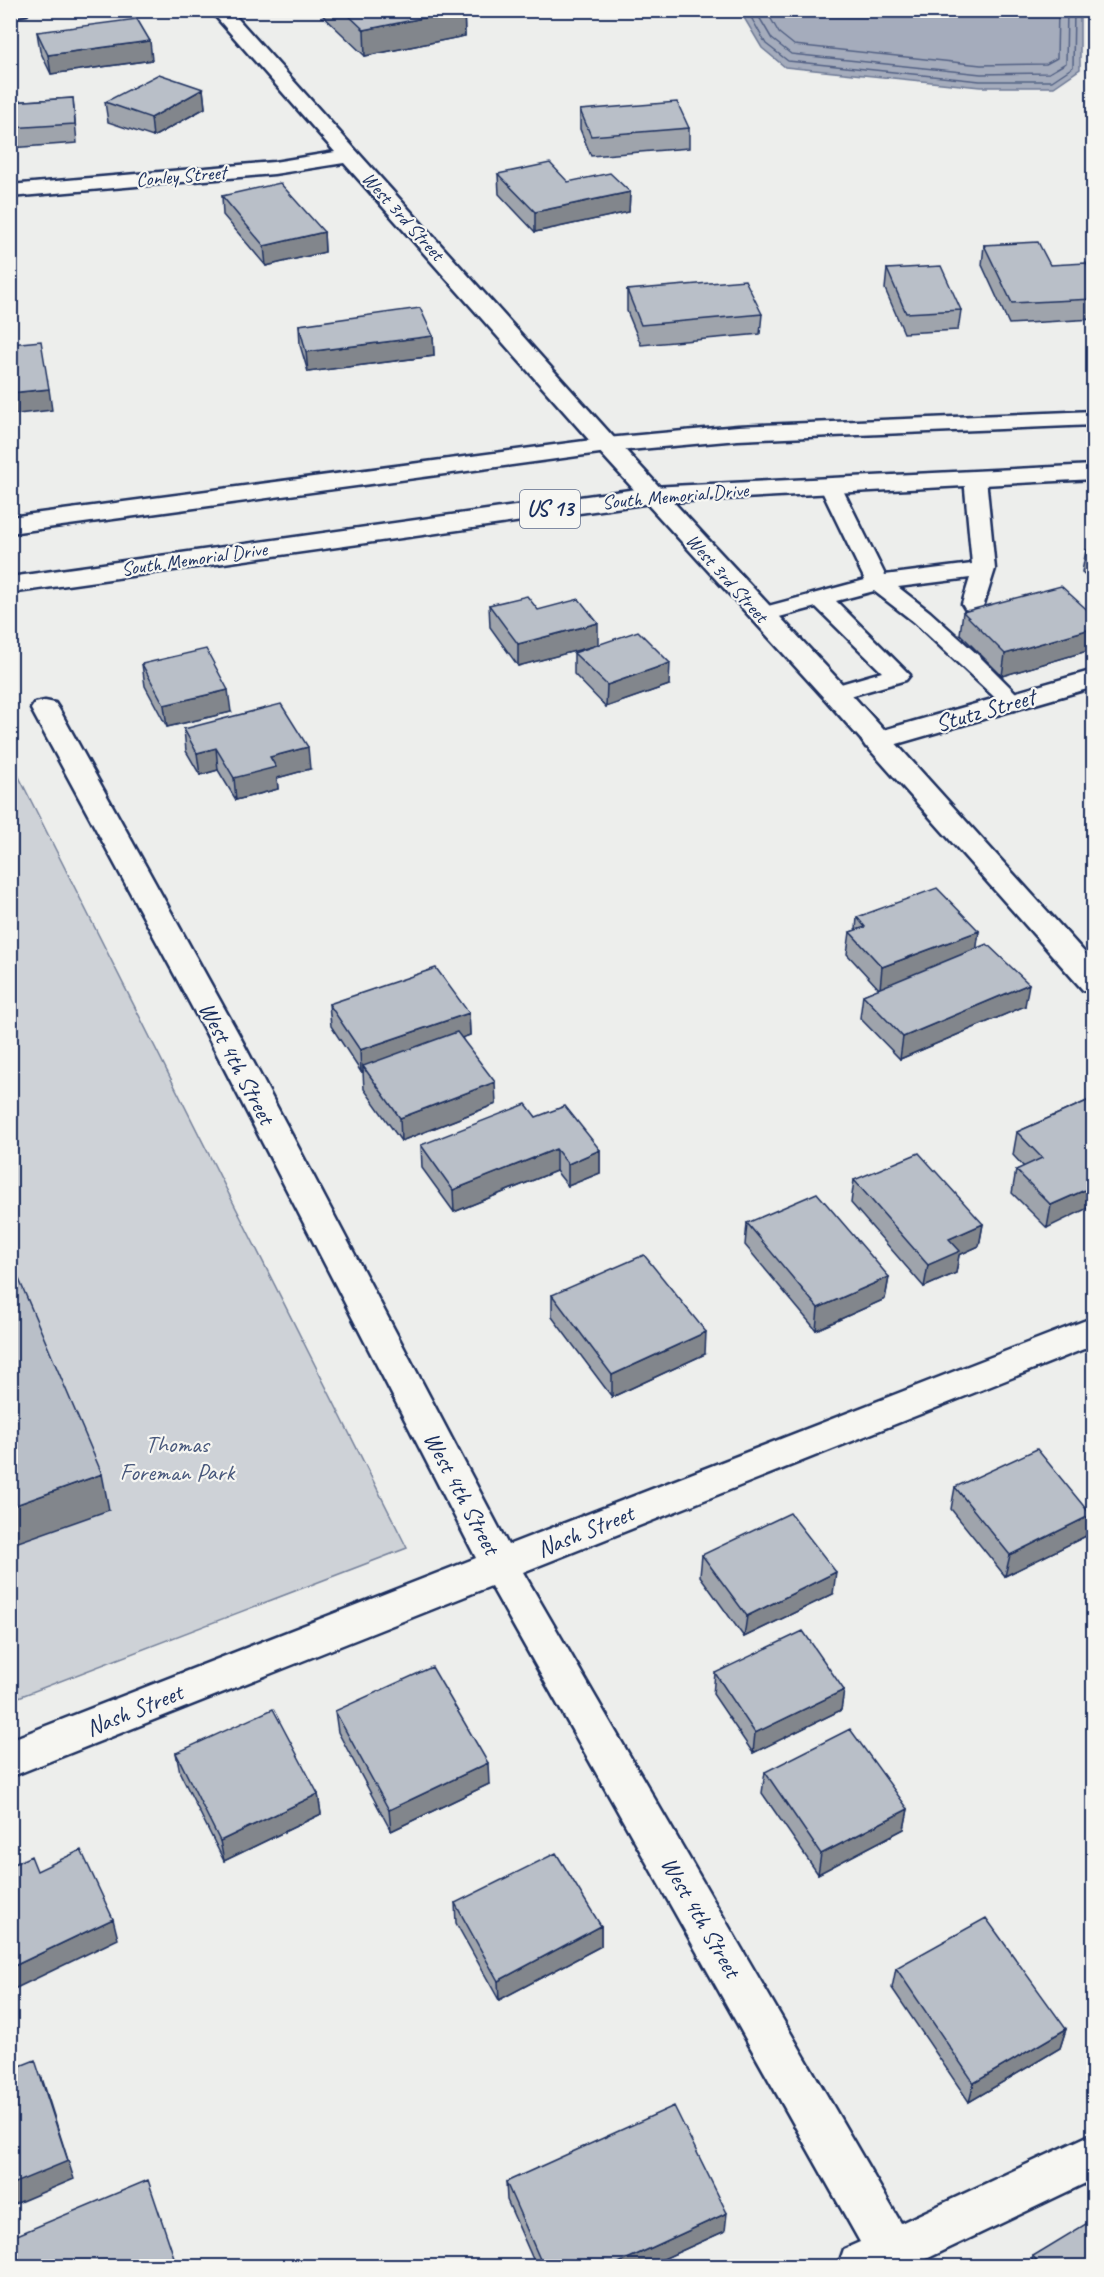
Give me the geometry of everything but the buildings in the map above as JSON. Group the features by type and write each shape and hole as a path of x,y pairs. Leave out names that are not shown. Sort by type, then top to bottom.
{"street":[{"path":"10,11 20,10"},
{"name":"West 3rd Street","path":"219,10 651,495 835,693 1094,983"},
{"name":"Conley Street","path":"10,191 274,168 350,156"},
{"name":"US 13","path":"10,525 607,446 738,433 1094,418"},
{"name":"South Memorial Drive","path":"10,585 651,495 1094,472"},
{"name":"Stutz Street","path":"876,741 1094,678"},
{"name":"West 4th Street","path":"45,709 222,1032 499,1565 884,2261"},
{"name":"Nash Street","path":"10,1759 1094,1330"},
{"path":"884,2261 1094,2155"}],"lane":[{"path":"973,604 984,569 975,478"},
{"path":"830,485 878,583 930,615 1012,702"},
{"path":"761,615 878,583 984,569"},
{"path":"820,599 898,675 835,693"}],"green space":[{"name":"Thomas Foreman Park","path":"10,759 407,1548 11,1700 10,1700"}],"water":[{"path":"740,11 1080,11 1080,69 1054,87 980,87 785,67 762,48"}]}
